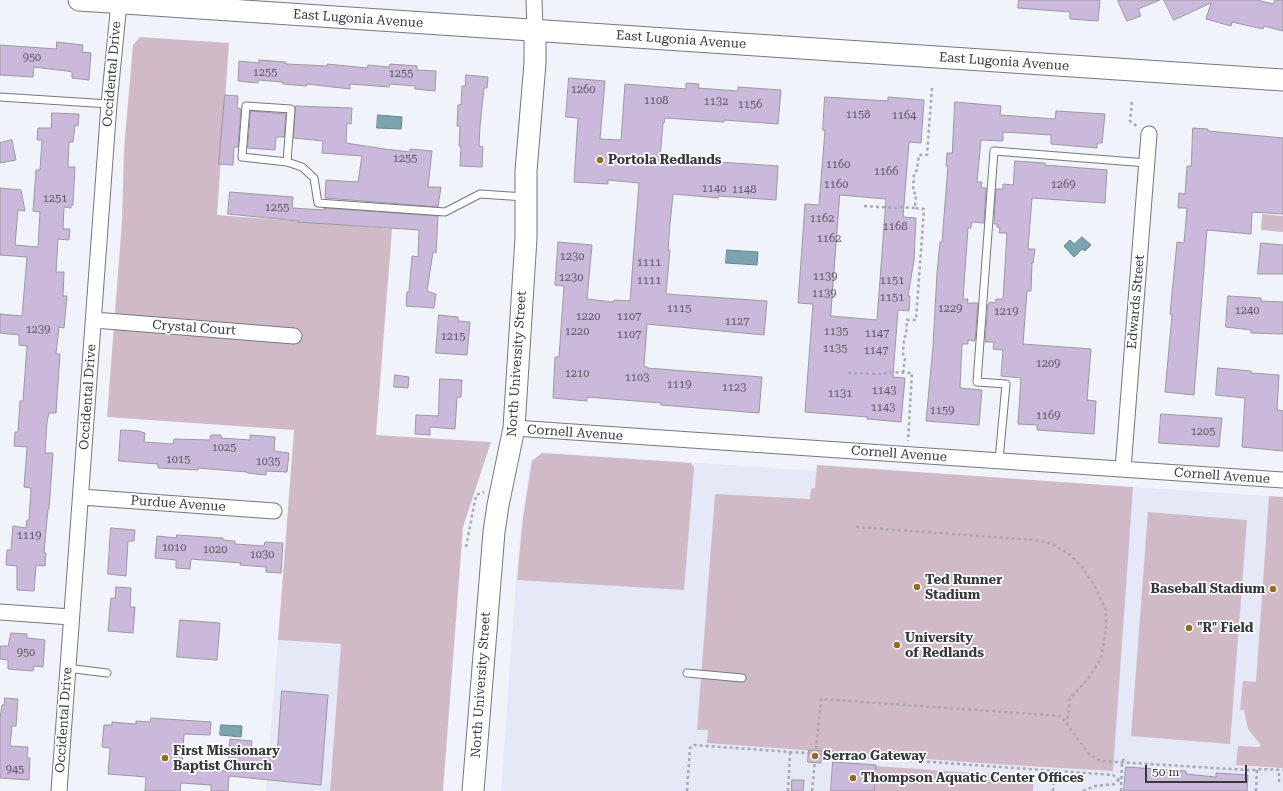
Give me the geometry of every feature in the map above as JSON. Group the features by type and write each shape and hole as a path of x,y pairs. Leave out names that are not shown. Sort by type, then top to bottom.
{"main road":[{"name":"East Lugonia Avenue","path":"79,0 1283,80"},
{"name":"North University Street","path":"473,791 491,561 497,512 514,428 526,238 526,171 535,63 535,30"}],"street":[{"path":"534,0 535,30"},
{"name":"Occidental Drive","path":"59,791 109,104 119,3"},
{"name":"Edwards Street","path":"1123,469 1149,134"},
{"name":"Crystal Court","path":"94,320 294,336"},
{"name":"Cornell Avenue","path":"514,428 1283,480"},
{"name":"Purdue Avenue","path":"81,497 274,511"},
{"path":"0,612 71,618"}],"lane":[{"path":"0,97 109,104"},
{"path":"287,162 291,109 246,106 242,158 287,162 302,167 314,178 318,203 445,212 480,194 525,197"},
{"path":"999,460 1006,384 977,382 994,151 1147,162"},
{"path":"67,668 107,673"},
{"path":"687,673 742,678"}],"path":[{"path":"915,208 916,194 913,192 914,173 917,170 919,155 927,155 932,88"},
{"path":"1132,102 1130,121 1149,134"},
{"path":"864,206 924,209 916,320 907,320 906,335 904,338 903,354 905,358 903,373"},
{"path":"848,373 912,373 908,441"},
{"path":"466,547 476,494 503,486"},
{"path":"856,527 1035,540 1053,544 1070,556 1082,568 1094,585 1106,610 1106,629 1101,658 1088,679 1070,698 1067,725"},
{"path":"812,791 821,699 1061,716 1089,754 1100,761 1281,770 1279,782"},
{"path":"687,791 690,748 693,746 1054,770 1113,775 1120,780"},
{"path":"788,791 790,752"},
{"path":"1121,791 1120,780 1122,762 1126,756"},
{"path":"1053,791 1054,770"},
{"path":"1256,791 1257,770"},
{"path":"1083,791 1095,786 1114,784 1120,780"}],"shaded area":[{"path":"140,37 229,43 217,215 392,229 376,435 491,442 463,527 443,791 330,791 341,644 278,640 294,430 107,417 122,221 124,149 133,45"},
{"path":"1262,214 1283,216 1283,232 1261,230"},
{"name":"University of Redlands","path":"542,452 816,471 817,465 1283,497 1283,791 501,791 516,580 522,518 531,461"},
{"path":"542,453 691,463 694,468 684,590 517,580 523,518 532,461"},
{"name":"Ted Runner Stadium","path":"817,465 1133,487 1113,771 994,764 707,743 708,730 697,730 715,494 810,499 811,489 815,488"},
{"name":"Baseball Stadium","path":"1269,496 1283,497 1283,768 1236,765 1238,746 1260,747 1260,744 1248,729 1244,710 1240,710 1243,681 1256,682"},
{"name":"\"R\" Field","path":"1148,512 1247,520 1230,744 1131,736"},
{"path":"278,640 341,644 330,791 266,791"},
{"path":"875,766 1034,777 1033,791 874,791"}],"water":[{"path":"378,115 402,117 401,129 377,128"},
{"path":"1082,237 1091,245 1085,251 1082,249 1074,257 1064,246 1070,240 1074,244"},
{"path":"727,250 758,252 757,265 726,263"},
{"path":"221,725 242,726 241,737 220,735"}],"building":[{"path":"1019,0 1100,0 1098,21 1070,19 1070,12 1018,8"},
{"path":"1118,0 1160,0 1138,9 1141,16 1127,21"},
{"path":"1164,0 1257,0 1273,4 1275,0 1283,0 1283,31 1264,26 1263,29 1232,22 1231,26 1206,19 1211,3 1174,20"},
{"path":"57,42 83,45 82,52 91,53 89,80 72,78 72,72 34,67 33,77 0,75 0,45 56,49"},
{"path":"259,60 286,62 286,64 327,66 327,64 367,68 368,65 389,67 390,64 417,66 417,70 436,71 435,91 415,89 415,86 390,84 389,87 350,84 350,89 307,84 306,86 283,84 283,82 258,80 258,83 238,81 239,61 259,63"},
{"path":"466,75 488,77 487,88 484,88 480,126 479,146 483,147 482,167 460,166 460,126 457,126 458,105 461,105 462,86 465,86"},
{"path":"569,78 605,81 600,139 621,140 625,84 686,89 686,83 699,84 698,88 738,91 738,87 781,90 778,124 665,118 663,123 660,158 778,166 776,200 718,196 718,198 673,194 670,224 668,250 670,250 666,294 767,301 764,335 647,324 644,366 647,368 762,377 759,413 587,397 587,401 553,398 555,357 559,357 564,286 555,285 558,242 592,245 587,299 613,302 614,300 630,301 639,183 608,180 608,184 574,182 578,118 566,117"},
{"path":"225,95 238,96 237,108 241,109 238,147 234,147 233,165 219,164"},
{"path":"825,97 888,101 888,97 924,100 921,143 909,142 903,217 916,218 914,260 908,296 910,296 909,311 898,310 895,349 893,377 905,378 901,422 867,419 868,417 805,412 813,304 798,303 805,204 819,205 825,130 823,130","holes":["840,195 886,199 877,320 831,316"]},
{"path":"955,102 1001,106 1000,115 1055,119 1056,111 1105,114 1102,143 1097,143 1097,148 1051,144 1051,135 1003,132 1003,141 981,140 977,182 982,182 981,188 986,188 984,223 972,222 971,228 968,228 963,299 968,299 967,303 978,303 975,341 968,340 968,344 962,344 960,388 982,390 979,425 926,421 933,346 937,273 940,242 942,242 948,166 946,166 947,153 952,153"},
{"path":"296,106 352,108 351,124 347,123 346,143 410,152 410,149 432,151 428,187 441,187 438,207 325,198 326,180 358,182 362,156 322,153 323,141 294,138"},
{"path":"251,111 286,114 284,137 276,137 275,150 248,148"},
{"path":"52,113 79,114 78,126 75,125 73,142 69,142 68,167 75,167 73,205 71,205 71,208 64,207 63,229 70,229 69,240 58,239 56,272 64,272 63,296 67,296 64,328 59,327 56,354 60,354 56,413 49,413 47,422 45,453 53,453 44,553 46,553 45,566 36,565 34,591 17,590 17,566 6,565 7,550 11,550 13,526 26,528 27,520 29,520 31,488 24,487 27,447 14,446 15,432 18,432 20,401 23,401 27,346 19,345 19,335 0,333 0,314 22,316 27,257 0,255 0,188 21,190 25,211 18,210 15,245 38,247 40,212 33,211 36,170 40,170 42,140 37,140 38,128 51,128"},
{"path":"1193,128 1208,129 1208,131 1283,138 1283,214 1252,212 1251,234 1207,230 1194,395 1165,392 1172,315 1170,314 1177,242 1184,243 1187,208 1178,208 1179,193 1185,194 1187,166 1191,166"},
{"path":"12,140 16,160 0,163 0,143"},
{"path":"1015,161 1107,170 1105,203 1032,198 1028,249 1035,249 1032,263 1031,291 1027,291 1023,344 1091,349 1087,400 1096,401 1094,434 1037,430 1037,425 1018,424 1021,378 1001,376 1003,350 993,349 994,342 985,342 988,304 990,302 995,303 996,299 1003,299 1007,233 999,233 1000,228 997,227 997,224 994,224 996,189 1003,189 1003,184 1013,185"},
{"path":"230,192 293,197 292,208 324,210 324,208 438,216 436,253 433,252 427,291 436,294 434,308 406,306 407,292 409,292 412,256 418,257 419,230 298,222 228,214"},
{"path":"1261,243 1283,245 1283,274 1258,274"},
{"path":"1228,296 1261,298 1261,301 1283,302 1283,334 1251,333 1251,330 1226,327"},
{"path":"439,315 458,317 458,321 470,322 467,355 436,353"},
{"path":"1218,368 1251,371 1251,373 1279,375 1277,410 1283,411 1283,451 1242,447 1245,398 1216,395"},
{"path":"395,375 409,377 408,388 394,387"},
{"path":"440,379 462,380 461,397 457,397 455,429 430,427 430,435 415,434 416,415 438,416"},
{"path":"1161,414 1222,418 1219,447 1159,443"},
{"path":"121,430 145,433 144,442 173,444 174,439 210,440 211,435 221,435 221,438 250,440 250,435 275,437 274,451 289,453 287,472 266,471 266,475 198,468 198,470 158,468 158,464 119,461"},
{"path":"111,528 135,530 134,541 128,541 126,576 108,574"},
{"path":"177,535 223,538 223,540 235,541 235,544 264,546 265,542 283,543 281,573 266,572 266,567 240,565 241,563 191,559 190,569 176,568 176,560 155,558 157,536 176,538"},
{"path":"116,587 131,588 130,607 135,607 133,633 108,631 111,598 115,598"},
{"path":"180,620 220,623 217,660 177,657"},
{"path":"11,633 27,634 27,638 45,640 43,667 34,666 33,671 8,669 8,660 0,659 0,646 8,646"},
{"path":"282,691 328,695 321,785 229,776 228,791 211,791 211,785 181,783 180,791 145,791 146,777 108,774 110,748 102,747 104,725 112,725 112,722 136,724 136,721 150,722 151,718 211,722 210,735 184,734 182,768 228,771 230,739 252,741 251,750 277,752"},
{"path":"5,698 18,699 16,726 12,726 10,746 28,747 27,758 30,758 29,780 0,778 0,718 2,705 4,705"},
{"name":"Serrao Gateway","path":"809,750 822,751 821,763 808,762"},
{"name":"Thompson Aquatic Center Offices","path":"833,762 876,765 874,791 831,791"},
{"path":"1126,767 1186,771 1186,774 1216,777 1216,773 1248,775 1247,791 1124,791"},
{"path":"792,780 804,780 803,791 792,791"}],"place":[{"name":"Portola Redlands","path":"600,160"},
{"name":"Ted Runner Stadium","path":"917,587"},
{"name":"Baseball Stadium","path":"1273,589"},
{"name":"\"R\" Field","path":"1189,628"},
{"name":"University of Redlands","path":"897,645"},
{"name":"Serrao Gateway","path":"815,756"},
{"name":"First Missionary Baptist Church","path":"165,758"},
{"name":"Thompson Aquatic Center Offices","path":"853,778"}]}
